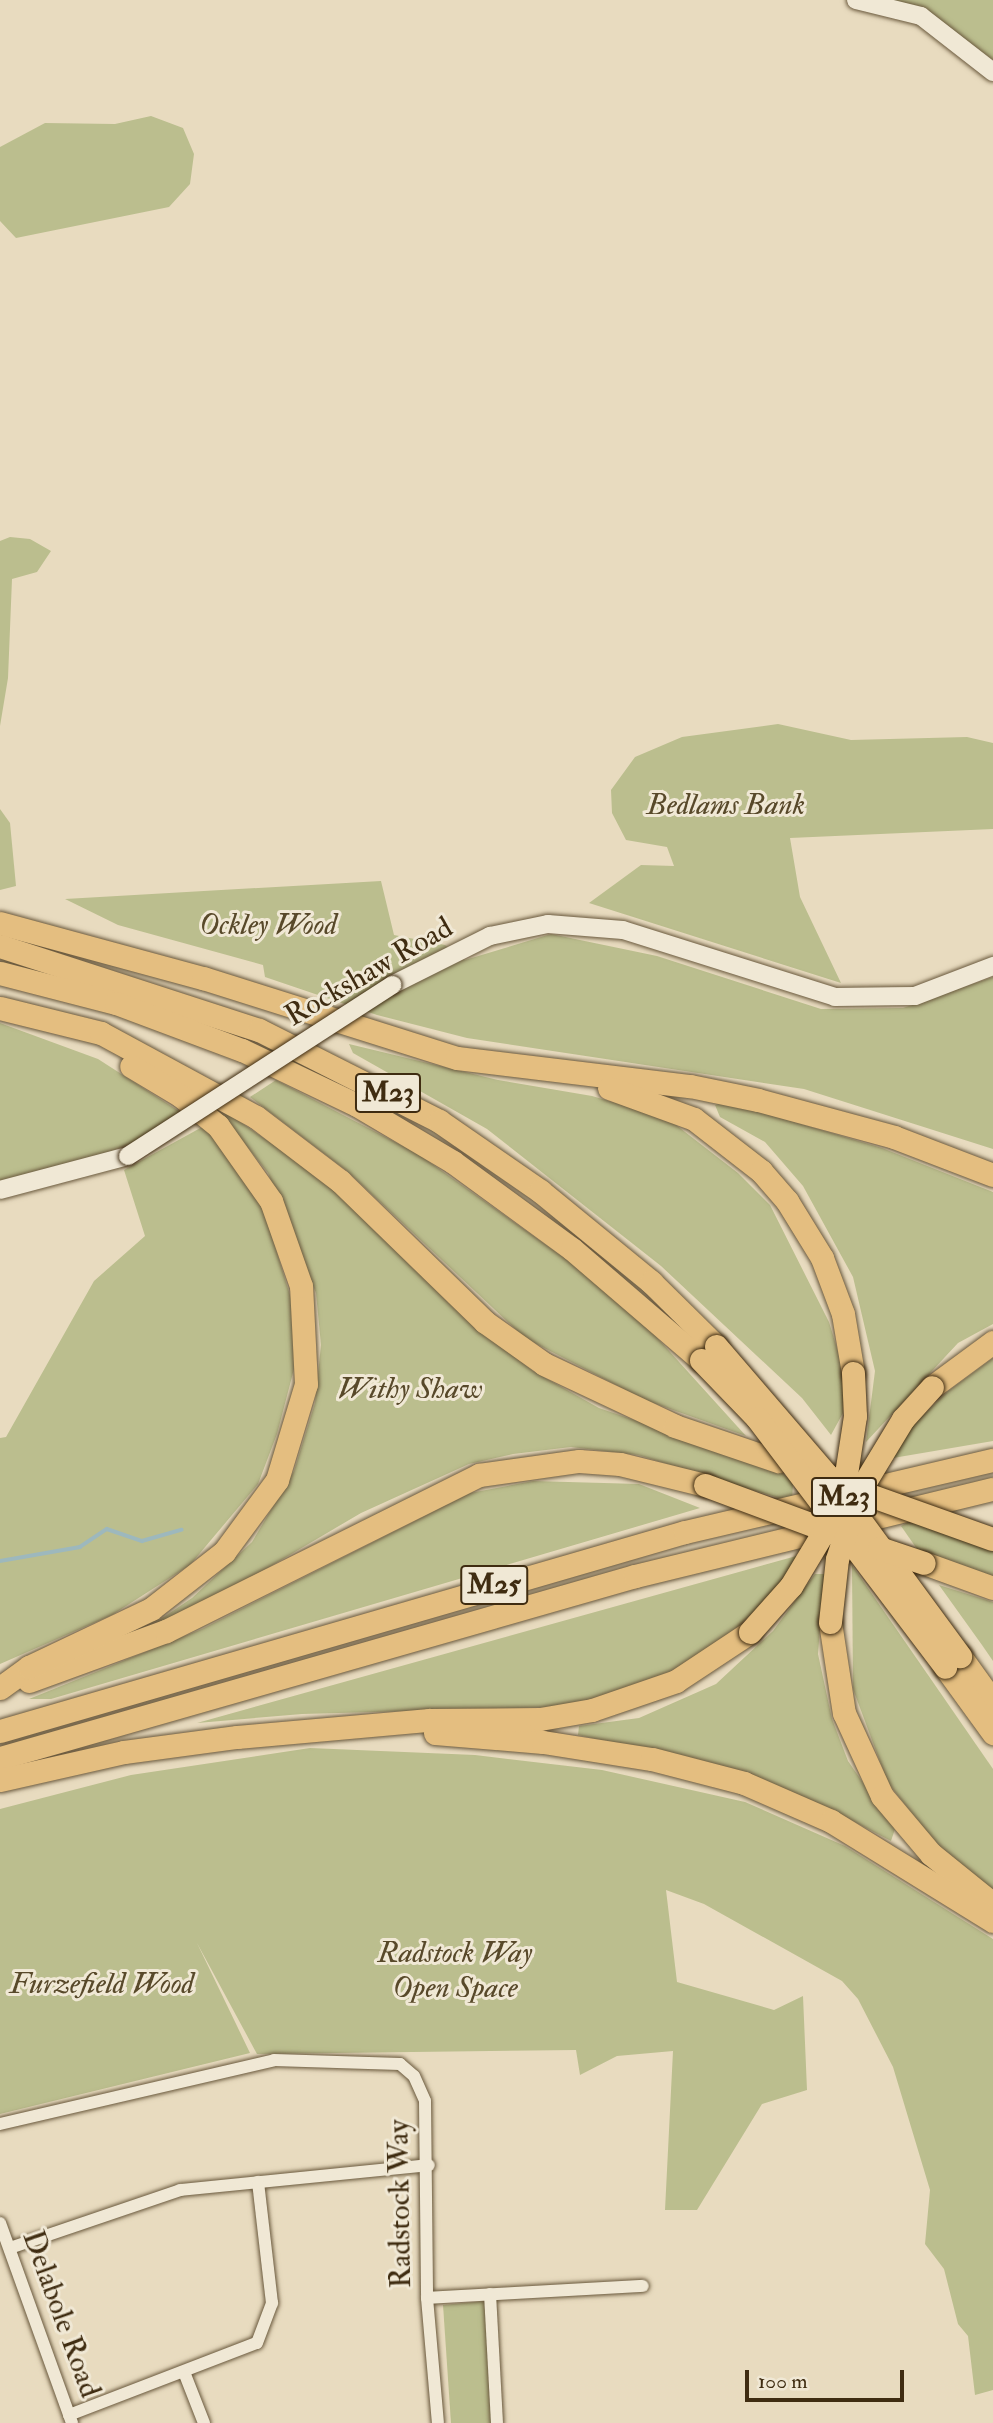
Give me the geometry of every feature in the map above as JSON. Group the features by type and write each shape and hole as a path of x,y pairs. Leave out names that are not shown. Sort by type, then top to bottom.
{"highway":[{"path":"0,923 203,978 376,1037 457,1058 584,1076 690,1086 758,1100 894,1137 993,1175"},
{"name":"M23","path":"0,946 259,1030 439,1121 550,1199 652,1282 772,1437 953,1661 993,1702"},
{"name":"M23","path":"0,973 116,1003 242,1050 358,1105 453,1162 709,1353"},
{"path":"0,1008 68,1028 101,1033 256,1117 340,1181 485,1321 544,1364 665,1422 993,1539"},
{"path":"0,1690 29,1667 151,1609 224,1552 277,1480 306,1384 301,1286 271,1201 241,1154 181,1096 68,1028"},
{"path":"0,1780 137,1751 390,1725 540,1719 592,1710 677,1681 750,1632 790,1586 829,1519 848,1463 853,1373 843,1314 822,1258 787,1201 761,1171 694,1119 584,1076"},
{"path":"993,1342 932,1387 903,1419 860,1490 837,1559 830,1622 844,1713 882,1796 931,1854 993,1905"},
{"name":"M25","path":"0,1731 685,1532 993,1460"},
{"path":"0,1690 166,1631 479,1475 579,1461 620,1464 705,1485 993,1588"},
{"name":"M25","path":"0,1758 624,1579 993,1489"},
{"name":"M23","path":"953,1661 993,1733"},
{"path":"390,1725 570,1746 744,1783 831,1821 993,1921"}],"street":[{"path":"856,0 921,16 993,72"},
{"name":"Rockshaw Road","path":"0,1190 128,1156 392,985 490,936 548,924 623,930 835,997 915,996 993,966"},
{"name":"Radstock Way","path":"0,2124 274,2060 400,2064 414,2076 425,2101 429,2165 428,2298 438,2423"},
{"path":"10,2248 180,2190 429,2165"},
{"path":"70,2419 257,2343 272,2303 258,2182"},
{"name":"Delabole Road","path":"0,2222 70,2419"},
{"path":"428,2298 642,2286"},
{"path":"490,2294 497,2423"},
{"path":"184,2372 204,2423"}],"green space":[{"path":"885,0 993,0 993,60 928,12"},
{"path":"151,116 183,128 194,154 190,184 169,207 16,238 0,221 0,147 45,123 115,124"},
{"path":"10,537 30,539 51,551 37,572 12,579 8,678 0,726 0,541"},
{"name":"Bedlams Bank","path":"778,724 851,740 967,737 993,743 993,829 790,838 800,897 841,983 589,903 641,865 674,866 667,847 626,840 612,813 611,790 635,757 682,737"},
{"path":"0,809 10,823 16,886 0,890"},
{"name":"Ockley Wood","path":"381,881 394,935 445,945 465,960 551,934 657,956 821,1009 903,1008 993,977 993,1149 804,1089 467,1038 377,1015 265,977 263,965 118,925 65,899"},
{"path":"0,1023 98,1059 182,1113 145,1138 86,1161 0,1182"},
{"path":"349,1044 498,1080 592,1096 667,1118 738,1173 770,1205 829,1322 843,1368 843,1413 831,1435 802,1398 661,1266 487,1129 353,1053"},
{"path":"276,1080 418,1154 587,1274 642,1321 746,1436 645,1400 525,1338 347,1171 250,1097"},
{"path":"727,1102 882,1148 993,1192 993,1324 958,1343 866,1442 875,1371 853,1277 803,1186 765,1142 720,1117 715,1105"},
{"name":"Withy Shaw","path":"227,1113 322,1178 478,1328 533,1371 599,1408 777,1469 793,1482 792,1502 638,1455 571,1447 513,1454 469,1464 361,1513 215,1599 152,1625 192,1598 252,1542 294,1471 315,1403 321,1345 316,1293 268,1173 224,1117"},
{"path":"204,1126 263,1207 293,1305 294,1369 277,1434 258,1484 190,1565 112,1615 0,1664 0,1438 6,1437 94,1281 145,1236 124,1170"},
{"path":"993,1358 993,1441 893,1458 897,1441 947,1392"},
{"path":"533,1481 639,1484 700,1508 51,1699 29,1699 202,1629 470,1493"},
{"path":"910,1521 993,1549 993,1576 917,1549 901,1526"},
{"path":"800,1555 780,1588 722,1641 671,1674 614,1697 558,1707 302,1714 197,1723"},
{"path":"852,1565 993,1769 993,1892 934,1841 888,1783 853,1689"},
{"path":"815,1574 824,1574 818,1654 832,1719 848,1761 895,1829 891,1841 826,1807 700,1762 578,1735 579,1726 639,1718 716,1684 773,1631"},
{"path":"939,1585 993,1602 993,1661 982,1645"},
{"path":"310,1748 475,1755 602,1770 745,1802 845,1846 993,1939 993,2390 975,2395 968,2336 958,2324 944,2269 925,2244 930,2190 893,2067 858,1999 842,1981 704,1904 666,1890 677,1982 774,2010 803,1996 807,2090 762,2104 697,2210 665,2210 673,2051 617,2056 580,2075 576,2050 257,2054 197,1943 250,2053 0,2114 0,1809 131,1775"},
{"path":"485,2301 492,2423 451,2423 443,2305"}],"waterway":[{"path":"0,1561 80,1547 107,1529 142,1541 181,1530"}],"park label":[{"name":"Radstock Way Open Space","path":"455,1970"},
{"name":"Furzefield Wood","path":"102,1984"}]}
